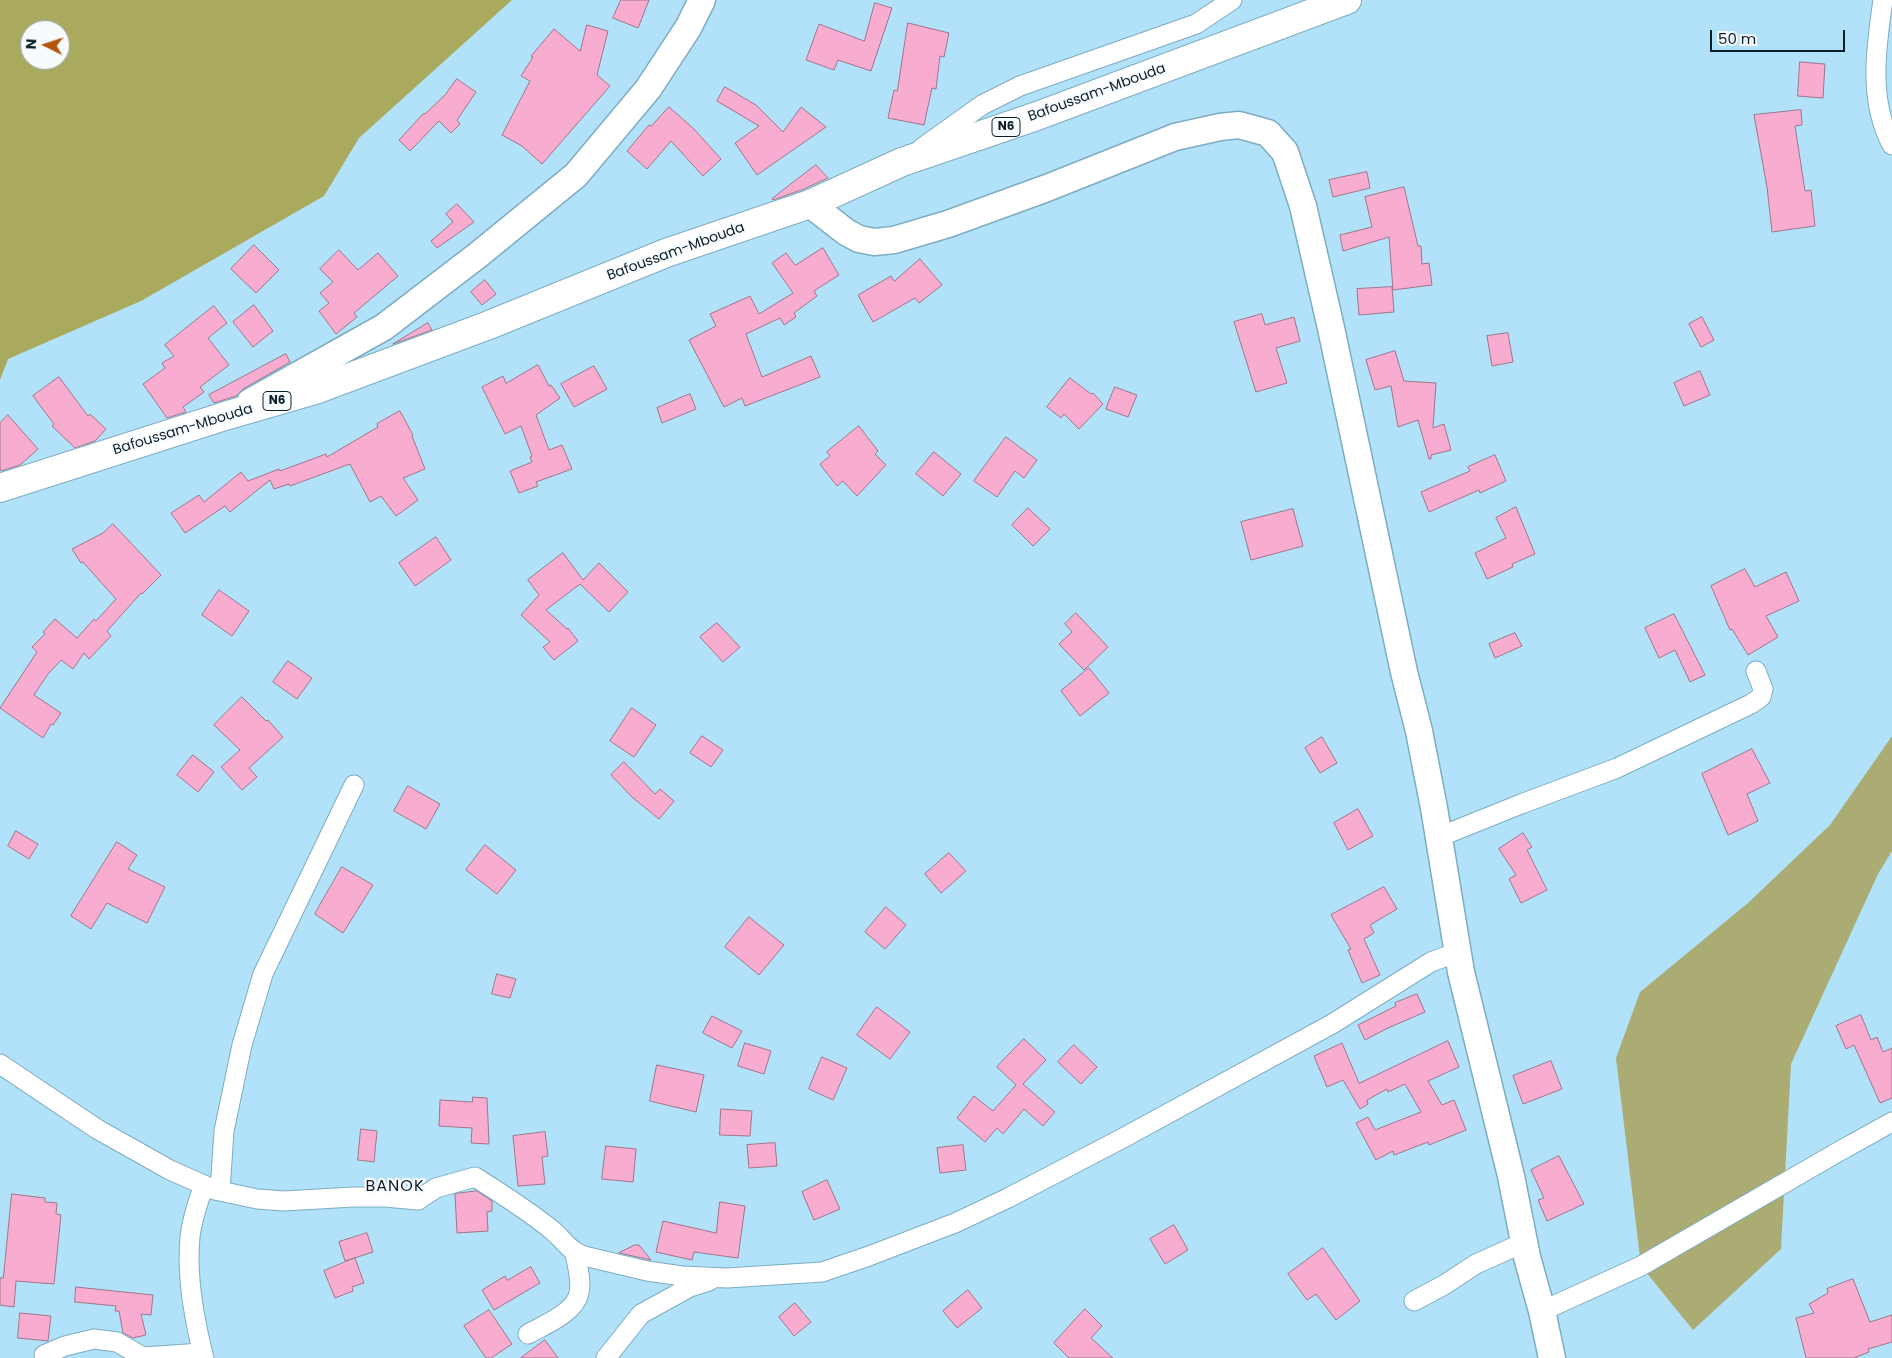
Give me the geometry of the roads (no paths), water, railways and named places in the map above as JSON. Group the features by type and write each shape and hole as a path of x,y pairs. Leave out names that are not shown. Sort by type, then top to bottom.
{"highway":[{"name":"Bafoussam-Mbouda","path":"0,488 225,416 318,389 489,325 666,253 810,204 902,162 1037,116 1347,0"}],"street":[{"path":"225,416 384,327 478,255 576,175 648,89 688,28 702,0"},
{"path":"902,162 990,101 1020,86 1196,24 1232,0"},
{"path":"1883,0 1877,40 1876,90 1886,133 1892,145"},
{"path":"810,204 846,232 859,239 874,242 894,240 948,224 1175,137 1220,127 1239,125 1268,133 1277,142 1290,162 1313,247 1404,672 1419,731 1458,952 1478,1047 1511,1176 1552,1358"},
{"path":"1439,837 1617,768 1751,704 1761,697 1763,689 1756,671"},
{"path":"44,1355 65,1346 94,1339 117,1342 143,1357 203,1355 192,1298 190,1237 195,1211 212,1188 242,1045 263,974 354,785"},
{"path":"0,1064 97,1129 170,1170 212,1188 257,1199 284,1201 361,1197 418,1200 436,1188 475,1178 516,1202 554,1231 575,1253 647,1271 682,1276 720,1278 822,1272 955,1223 1008,1198 1123,1138 1332,1024 1431,962 1458,952"},
{"path":"1542,1311 1641,1266 1892,1122"},
{"path":"1414,1301 1444,1285 1476,1264 1525,1242"},
{"path":"528,1334 568,1311 579,1294 579,1274 575,1253"},
{"path":"606,1358 641,1314 690,1286 720,1278"}],"district":[{"name":"BANOK","path":"395,1187"}]}
